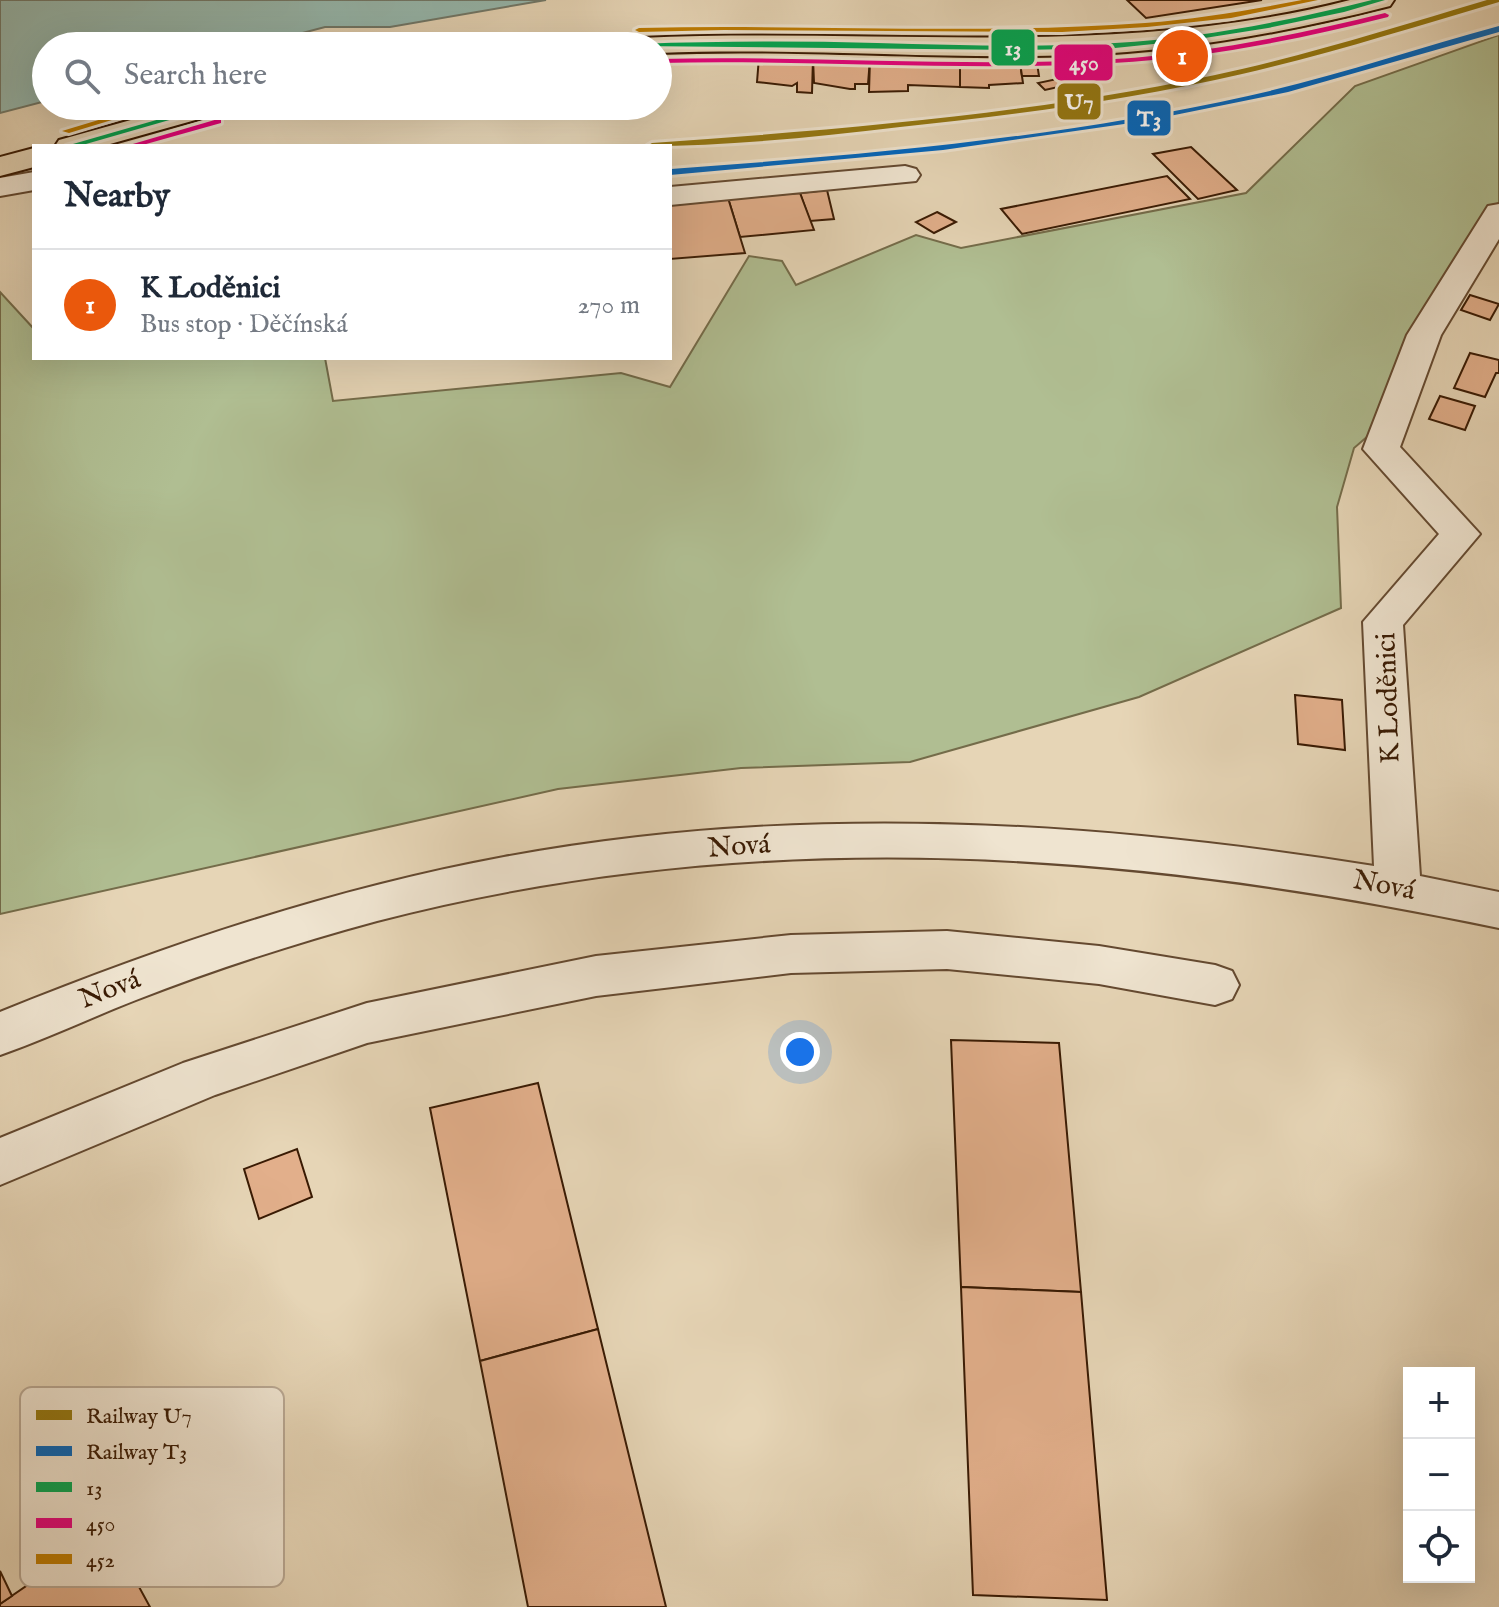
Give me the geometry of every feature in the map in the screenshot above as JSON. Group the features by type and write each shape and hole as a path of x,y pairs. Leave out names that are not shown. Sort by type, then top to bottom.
{"main road":[{"path":"672,45 729,42 1076,47 1144,44 1253,30 1381,0"},
{"path":"77,144 164,120"},
{"path":"0,167 32,158"}],"street":[{"path":"672,196 905,175"},
{"path":"0,187 32,181"},
{"name":"K Loděnici","path":"1398,887 1383,622 1461,534 1381,449 1424,335 1499,213"},
{"name":"Nová","path":"0,1034 157,972 369,907 506,874 643,855 855,840 1065,843 1226,858 1398,887 1499,910"},
{"path":"0,1162 201,1078 367,1023 596,976 791,954 947,950 1099,965 1215,985"}],"green space":[{"path":"1499,35 1499,202 1383,423 1354,448 1337,507 1341,608 1139,697 910,762 741,768 558,789 0,914 0,292 32,327 32,360 325,360 333,401 621,373 670,387 749,256 782,261 796,285 916,235 961,248 1246,193 1355,86"}],"water":[{"path":"0,0 546,0 390,27 325,27 306,32 32,32 32,105 0,113"}],"building":[{"path":"1127,0 1262,0 1146,18"},
{"path":"759,57 813,58 812,93 797,92 797,83 792,86 757,82"},
{"path":"813,58 870,59 868,84 855,84 855,89 850,89 814,83"},
{"path":"870,59 960,61 960,87 908,85 908,91 869,92"},
{"path":"960,61 1020,63 1023,83 989,85 989,88 960,87"},
{"path":"1020,63 1037,63 1039,76 1022,76"},
{"path":"1071,76 1076,83 1045,90 1038,83"},
{"path":"1191,147 1237,190 1198,199 1153,154"},
{"path":"1167,176 1190,199 1022,234 1001,209"},
{"path":"827,190 834,219 810,221 800,193"},
{"path":"800,193 814,230 740,237 728,198"},
{"path":"728,198 745,253 672,259 672,203"},
{"path":"937,212 956,222 934,233 916,222"},
{"path":"1470,295 1499,304 1490,320 1461,310"},
{"path":"1470,353 1499,360 1499,373 1496,373 1485,397 1454,388"},
{"path":"1440,396 1475,406 1465,430 1429,419"},
{"path":"1295,695 1342,700 1345,750 1298,744"},
{"path":"951,1040 1059,1043 1081,1292 961,1287"},
{"path":"538,1083 598,1329 480,1361 430,1108"},
{"path":"297,1149 312,1197 259,1219 244,1169"},
{"path":"961,1287 1081,1292 1107,1600 973,1595"},
{"path":"598,1329 666,1607 528,1607 480,1361"},
{"path":"0,1571 12,1596 0,1604"},
{"path":"25,1587 139,1587 150,1607 0,1607"}],"rail line":[{"name":"U7","path":"672,144 948,120 1167,87 1272,64 1496,0"},
{"name":"T3","path":"672,172 943,148 1145,119 1284,90 1499,29"}],"transit line":[{"name":"452","path":"639,30 1062,29 1147,25 1231,16 1314,0"},
{"name":"13","path":"672,45 1022,48 1115,45 1230,32 1381,0"},
{"name":"450","path":"672,61 763,59 973,64 1117,61 1233,48 1385,15"},
{"name":"452","path":"66,131 105,120"},
{"name":"13","path":"77,144 164,120"},
{"name":"450","path":"137,144 218,121"}],"place":[{"name":"K Loděnici","path":"1182,56"}]}
